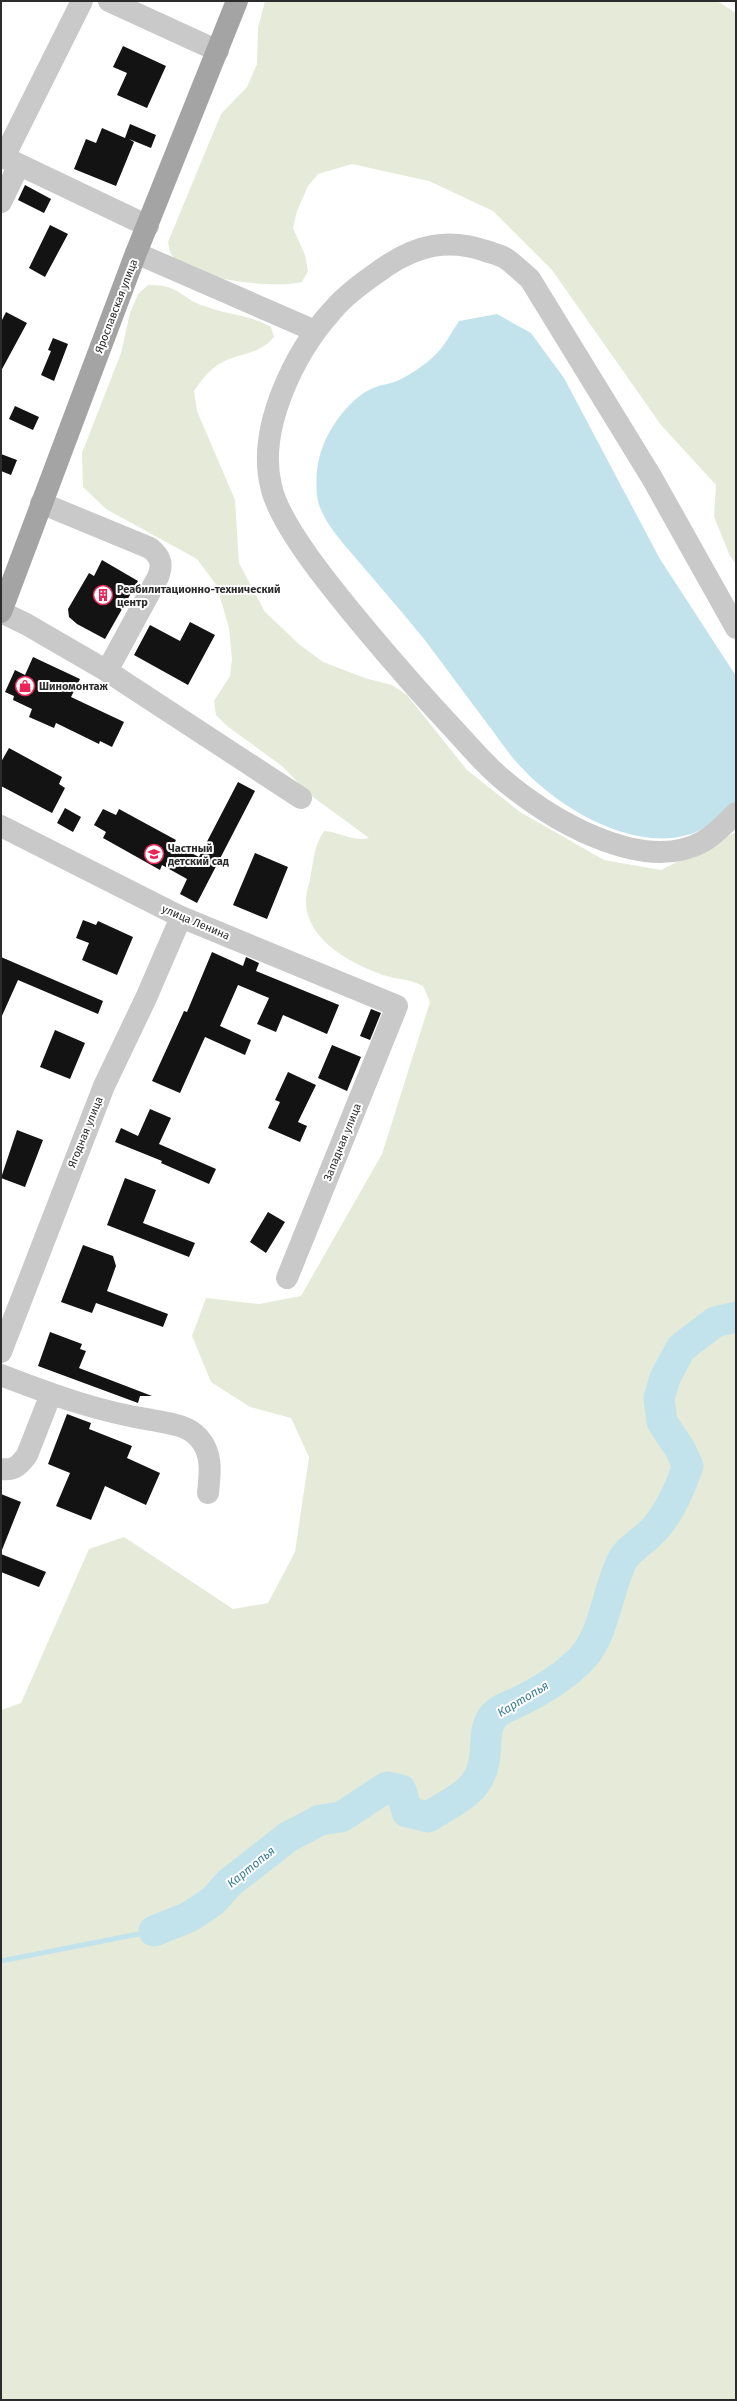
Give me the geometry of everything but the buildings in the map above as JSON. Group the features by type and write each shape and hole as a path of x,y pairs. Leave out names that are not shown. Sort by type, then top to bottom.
{"main road":[{"name":"Ярославская улица","path":"1,612 40,503 136,253 237,1"}],"street":[{"path":"1,202 8,159 82,1"},
{"path":"109,1 141,8 218,51"},
{"path":"8,159 148,226"},
{"path":"736,628 652,478 530,279 505,258 469,245 431,245 405,253 358,286 333,310 315,331 287,381 274,418 267,448 271,487 283,516 300,543 399,669 501,778 534,803 598,838 627,848 654,852 679,848 702,842 720,829 736,813"},
{"path":"136,253 315,331"},
{"path":"40,503 150,548 161,560 162,568 158,577 107,671"},
{"path":"1,612 26,624 107,671 301,798"},
{"name":"улица Ленина","path":"1,826 181,917 397,1006"},
{"name":"Ягодная улица","path":"1,1352 104,1086 146,998 181,917"},
{"name":"Западная улица","path":"288,1278 397,1006"},
{"path":"1,1375 51,1394 111,1413 165,1422 190,1430 199,1437 210,1458 208,1493"},
{"path":"1,1469 15,1468 21,1464 27,1455 51,1394"}],"green space":[{"path":"265,1 717,1 736,13 736,564 730,556 714,517 716,485 661,425 552,270 493,211 429,181 352,164 318,174 308,186 297,211 293,228 305,255 308,271 302,282 289,284 253,283 212,276 194,270 180,263 171,254 168,242 221,114 247,87 257,64 258,28"},
{"path":"148,285 159,285 173,289 204,306 246,317 271,327 274,337 268,343 255,351 234,357 219,364 208,373 194,391 197,411 235,500 239,563 265,612 300,645 323,662 365,678 392,685 407,695 467,770 520,812 604,860 661,870 736,832 736,2400 1,2400 1,1710 21,1703 89,1549 124,1537 233,1609 268,1603 295,1552 309,1457 291,1418 250,1407 211,1382 192,1336 206,1298 259,1304 301,1296 382,1154 430,1002 423,986 388,977 358,964 334,949 323,940 315,929 309,917 306,898 314,854 321,836 324,831 357,839 369,838 309,794 282,766 227,726 216,715 214,701 230,676 232,659 229,628 217,586 197,559 106,509 83,487 82,453 121,353 130,313 138,294"}],"water":[{"path":"497,314 531,333 564,378 660,559 736,676 736,801 712,824 685,836 655,838 625,833 595,821 566,805 541,786 511,756 424,639 336,535 322,513 319,505 316,482 319,459 326,438 347,408 364,393 373,388 398,381 425,364 440,350 459,321"}],"waterway":[{"name":"Картопья","path":"154,1931 189,1917 213,1901 229,1883 288,1837 320,1820 341,1817 387,1787 401,1790 407,1812 428,1817 458,1799 473,1786 483,1767 487,1731 492,1718 501,1710 554,1682 570,1670 584,1656 591,1646 601,1623 617,1572 622,1561 629,1551 654,1530 672,1504 688,1466 680,1449 662,1422 659,1398 665,1378 681,1348 715,1322 736,1317"},
{"name":"Картопья","path":"1,1961 154,1931"}],"place":[{"name":"Реабилитационно-технический центр","path":"103,595"},
{"name":"Шиномонтаж","path":"25,686"},
{"name":"Частный детский сад","path":"154,854"}]}
